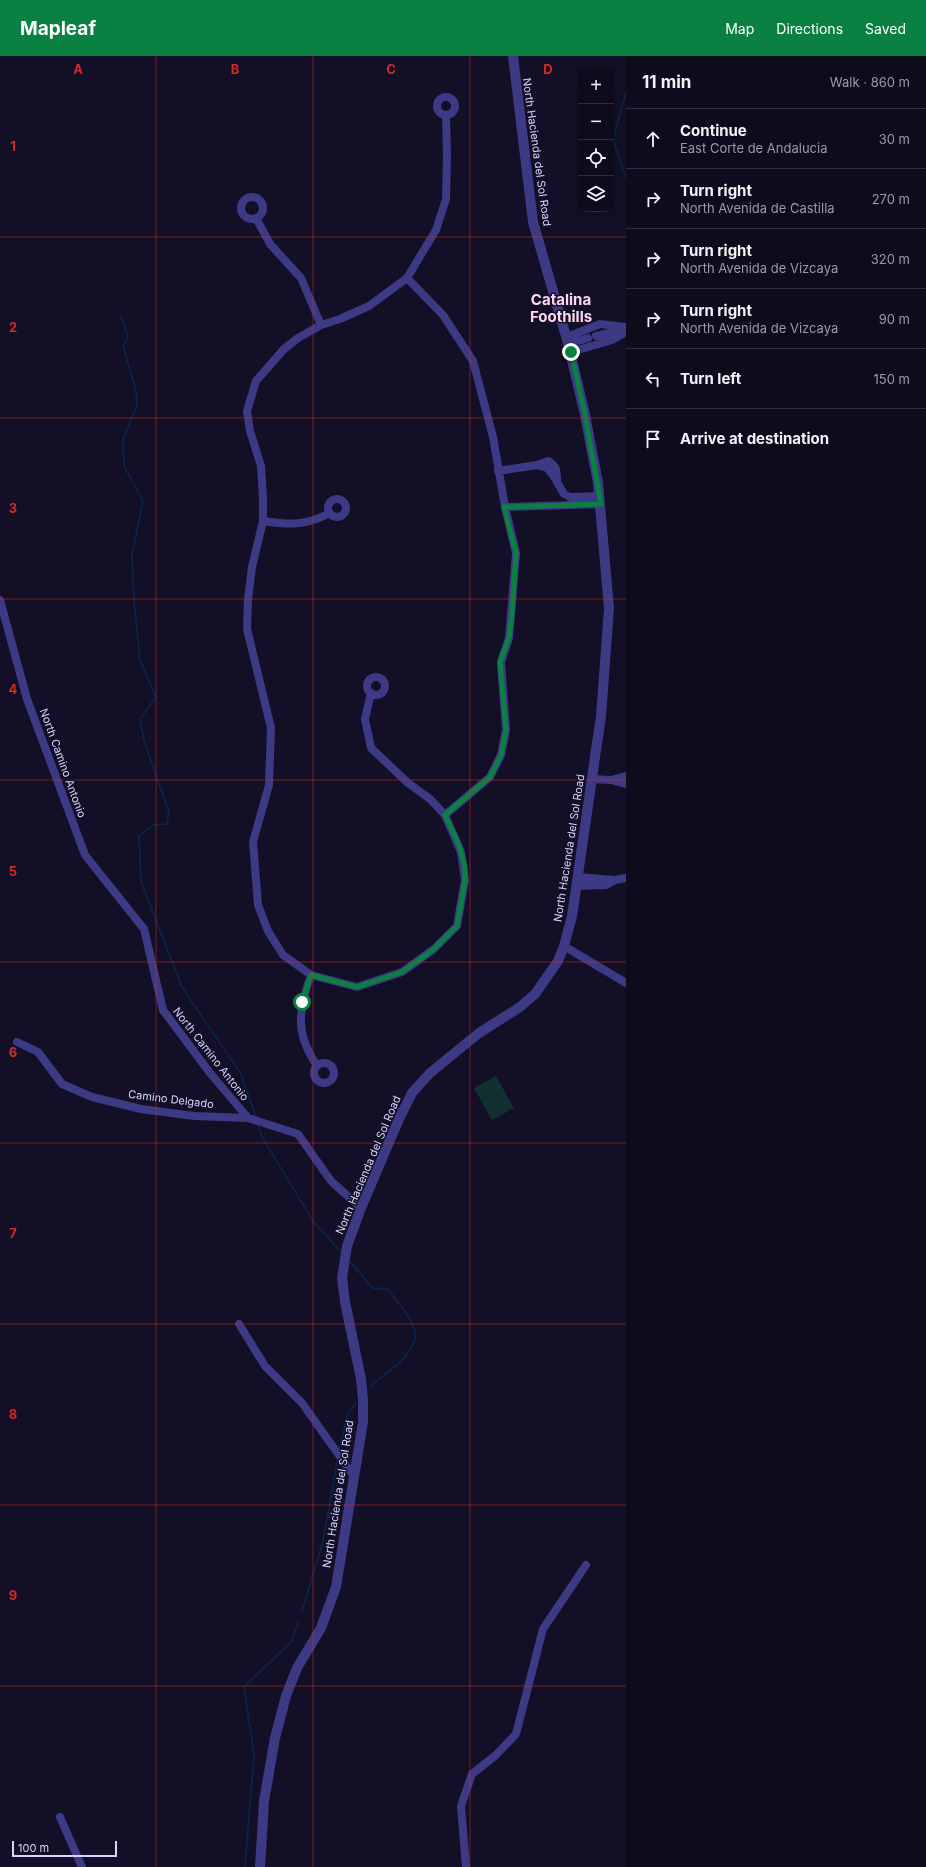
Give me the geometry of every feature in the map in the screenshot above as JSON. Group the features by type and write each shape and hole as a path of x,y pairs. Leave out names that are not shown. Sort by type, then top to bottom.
{"street":[{"name":"North Hacienda del Sol Road","path":"260,1867 264,1801 275,1738 286,1696 297,1668 321,1628 336,1587 353,1475 363,1422 361,1379 345,1302 342,1278 347,1246 361,1208 399,1119 412,1093 430,1072 479,1033 520,1007 534,994 558,961 564,946 572,916 601,716 609,608 600,500 585,415 569,345 533,222 513,56"},
{"path":"371,693 365,719 371,748 408,783 430,798 445,815 459,845 465,867 465,880 457,926 434,949 402,972 357,987 311,975 283,955 268,931 258,905 253,842 270,785 271,728 247,629 247,614 252,567 263,521 264,498 261,466 250,431 247,411 256,381 284,349 298,338 321,325 340,319 369,306 407,278 436,230 446,199 446,115"},
{"path":"256,218 270,244 301,278 321,325"},
{"path":"407,278 443,315 473,361 493,437 504,507 516,553 509,638 500,662 506,730 501,755 490,777 445,815"},
{"path":"569,345 600,324 626,330"},
{"path":"569,345 612,340 626,330"},
{"path":"569,345 592,337 626,330"},
{"path":"498,471 537,465 547,468 564,494 570,497 600,500"},
{"path":"504,507 600,500"},
{"path":"263,521 287,525 302,524 312,522 330,513"},
{"name":"North Camino Antonio","path":"0,600 27,699 85,855 144,929 163,1010 210,1073 248,1118 298,1134 331,1181 361,1208"},
{"path":"611,780 626,776"},
{"path":"592,779 611,780 626,784"},
{"path":"577,882 606,885 615,880 626,878"},
{"path":"564,946 626,983"},
{"path":"311,975 303,998 300,1027 309,1054 317,1066"},
{"name":"Camino Delgado","path":"17,1042 38,1052 62,1084 92,1097 141,1109 194,1116 248,1118"},
{"path":"239,1324 265,1366 302,1403 353,1475"},
{"path":"466,1867 461,1806 472,1774 496,1755 516,1734 543,1629 586,1565"},
{"path":"60,1816 82,1867"}],"green space":[{"path":"496,1076 514,1108 492,1120 474,1088"}],"waterway":[{"path":"626,92 613,139 626,178"},
{"path":"121,316 128,337 123,346 136,391 137,405 123,440 124,466 143,501 132,555 134,601 140,660 156,697 140,719 144,741 169,812 167,824 153,825 139,836 141,882 182,987 241,1074 256,1117"},
{"path":"258,1124 262,1137 313,1221 340,1251"},
{"path":"350,1262 373,1288 388,1289 406,1313 414,1328 415,1336 413,1345 408,1353 393,1368 370,1386"},
{"path":"339,1449 349,1412 356,1403"},
{"path":"302,1611 323,1542 338,1458"},
{"path":"245,1867 254,1755 244,1687 292,1641 298,1622"}],"district":[{"name":"Catalina Foothills","path":"561,308"}],"route":[{"path":"302,1002 311,975 357,987 402,972 434,949 457,926 465,880 465,867 459,845 445,815 490,777 501,755 506,730 500,662 509,638 516,553 504,507 601,504 585,415 571,352"}]}
